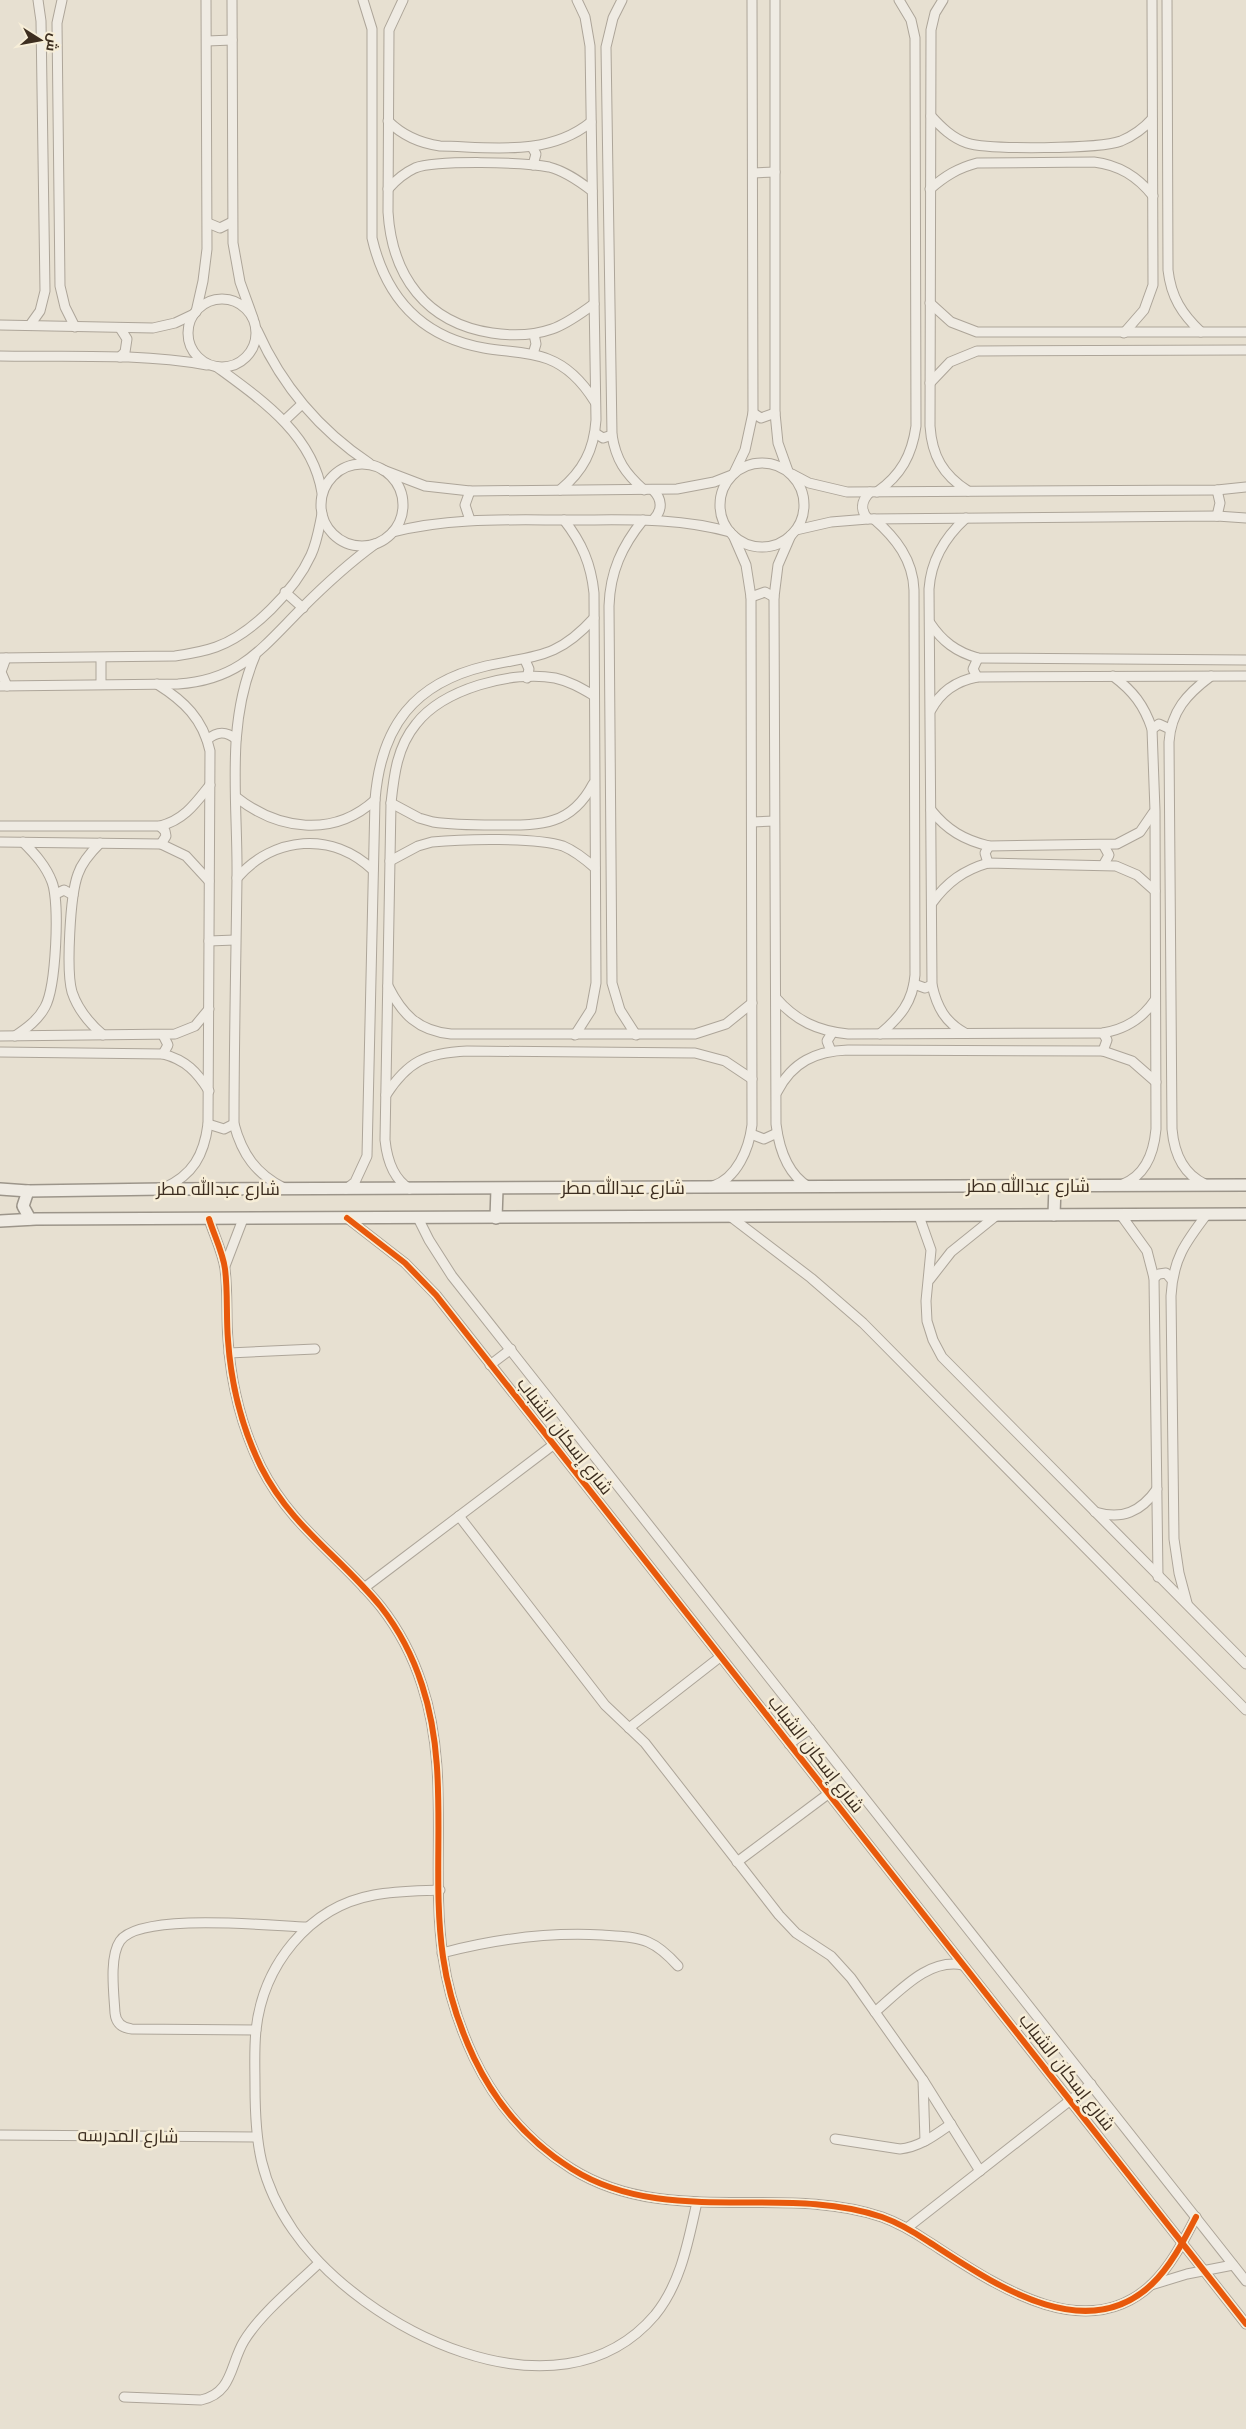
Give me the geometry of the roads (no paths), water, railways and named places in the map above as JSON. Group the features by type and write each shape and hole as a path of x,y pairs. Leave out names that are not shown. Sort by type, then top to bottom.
{"street":[{"path":"30,325 40,311 45,291 41,20 38,0"},
{"path":"62,0 57,23 60,286 65,307 76,327"},
{"path":"206,0 208,223 204,273 195,313 190,323 190,345 203,362 215,367 284,421 308,450 315,464 322,493 322,514 318,535 311,555 300,574 255,624 237,637 196,653 175,656 3,658 1,672 4,686 195,683 211,680 242,666 255,656 347,565 375,544 393,532 431,524 470,520 654,519 694,523 731,533 746,544 762,547 772,546 793,533 831,522 871,519 1217,516 1246,518"},
{"path":"240,0 232,4 232,222 236,263 256,329 277,370 301,405 335,438 371,465 425,486 470,491 649,490 696,486 733,474 755,463 767,462 828,489 873,492 1217,490 1246,487"},
{"path":"363,0 372,29 370,216 377,260 386,280 398,299 413,315 447,337 485,349 533,354 549,359 563,366 587,388 595,402"},
{"path":"403,0 389,30 388,189 389,235 394,256 404,276 417,294 433,310 468,328 503,334 534,334 566,322 594,304"},
{"path":"560,490 580,471 592,447 595,433 590,46 585,17 577,0"},
{"path":"622,0 613,18 606,47 612,435 618,461 625,472 660,501 661,508 654,519"},
{"path":"709,1188 721,1183 732,1173 740,1162 751,1134 751,597 746,565 731,533 724,523 720,503 726,484 745,450 753,413 752,4 744,0"},
{"path":"880,1034 899,1017 906,1007 914,984 914,582 912,571 901,548 862,508 866,496 895,477 908,457 916,426 914,29 907,11 899,0"},
{"path":"943,0 935,13 930,30 930,426 936,459 944,472 968,492"},
{"path":"1167,0 1168,270 1174,298 1181,310 1201,332"},
{"path":"777,2 775,413 778,443 790,473 803,495 803,514 778,565 774,597 777,1133 791,1171 799,1181 809,1187"},
{"path":"1124,332 1144,310 1150,298 1153,271 1150,2"},
{"path":"372,29 380,27 389,30"},
{"path":"914,29 924,27 930,30"},
{"path":"207,41 232,40"},
{"path":"590,46 598,42 606,47"},
{"path":"930,116 946,132 966,143 995,147 1094,146 1120,142 1137,132 1152,119"},
{"path":"388,121 401,132 417,141 440,146 532,147 564,139 591,122"},
{"path":"439,163 436,155 440,146"},
{"path":"1094,146 1096,154 1094,162"},
{"path":"532,147 536,154 534,165"},
{"path":"995,147 993,156 996,162"},
{"path":"930,189 944,177 960,168 977,163 1094,162 1127,172 1152,196"},
{"path":"388,189 405,173 416,168 439,163 534,165 565,173 592,191"},
{"path":"753,173 775,172"},
{"path":"208,223 220,228 232,222"},
{"path":"592,224 610,224"},
{"path":"1153,271 1161,274 1168,270"},
{"path":"0,325 120,328 164,326 195,313 205,304 215,300 237,302 253,318"},
{"path":"930,303 945,318 963,328 977,332 1246,332"},
{"path":"120,328 124,332 127,346 120,357"},
{"path":"0,356 120,357 170,360 215,367 228,367 246,358 252,350 256,329"},
{"path":"1217,332 1221,341 1218,349"},
{"path":"1010,333 1006,343 1010,349"},
{"path":"533,354 536,344 534,334"},
{"path":"930,383 939,371 963,355 977,351 1010,349 1246,350"},
{"path":"284,421 301,405"},
{"path":"753,413 762,418 775,413"},
{"path":"916,426 925,430 930,426"},
{"path":"595,433 603,438 612,435"},
{"path":"322,493 336,473 353,465 371,465"},
{"path":"383,470 394,479 401,492 403,506 400,520 393,532"},
{"path":"1217,490 1220,503 1217,516"},
{"path":"470,491 465,505 470,520"},
{"path":"322,514 327,527 342,541 362,546 375,544"},
{"path":"965,1033 953,1026 943,1014 936,1000 932,985 929,622 930,581 938,553 954,528 966,518"},
{"path":"564,520 577,535 586,553 592,573 594,593 593,695 596,983 591,1010 575,1035"},
{"path":"636,1035 620,1010 612,983 610,594 620,554 630,536 643,520"},
{"path":"914,582 922,577 930,581"},
{"path":"594,593 602,589 610,594"},
{"path":"285,592 302,608"},
{"path":"751,597 765,592 774,597"},
{"path":"346,1189 356,1182 363,1170 368,1141 375,800 383,754 401,716 414,700 431,687 468,671 541,656 563,646 594,618"},
{"path":"929,622 936,633 955,649 978,658 1246,660"},
{"path":"255,656 243,688 236,738 237,878 234,1124 242,1148 257,1170 270,1182 284,1188"},
{"path":"100,658 100,684"},
{"path":"977,677 973,669 978,658"},
{"path":"525,660 529,669 527,678"},
{"path":"1113,676 1135,694 1148,716 1152,729 1155,811 1156,1129 1154,1144 1142,1170 1131,1181 1119,1186"},
{"path":"1208,1185 1196,1180 1186,1170 1173,1144 1170,729 1180,705 1188,695 1211,676"},
{"path":"930,712 936,701 949,688 965,679 977,677 1246,676"},
{"path":"411,1189 402,1184 395,1174 386,1152 385,1140 390,861 392,803 398,757 415,725 426,712 441,701 474,688 527,678 555,678 582,688 593,695"},
{"path":"157,684 182,701 193,712 210,750 208,1124 206,1141 200,1157 190,1172 178,1182 163,1189"},
{"path":"1152,729 1163,724 1170,729"},
{"path":"207,740 212,735 225,732 236,738"},
{"path":"383,754 398,757"},
{"path":"392,803 418,818 447,824 537,825 566,816 587,795 594,782"},
{"path":"915,783 930,782"},
{"path":"0,826 160,826 178,820 186,814 210,785"},
{"path":"236,797 269,818 307,825 330,823 352,816 375,800"},
{"path":"931,810 942,824 956,834 972,842 989,846 1104,846 1117,844 1140,832 1155,811"},
{"path":"752,822 774,822"},
{"path":"447,824 443,832 447,840"},
{"path":"306,844 307,825"},
{"path":"536,842 541,832 537,825"},
{"path":"160,826 165,830 166,836 161,844"},
{"path":"390,861 418,846 447,840 536,842 564,847 575,852 595,868"},
{"path":"0,842 161,844 186,856 209,881"},
{"path":"15,1036 27,1029 41,1013 50,994 53,981 56,894 47,871 23,842"},
{"path":"100,843 84,861 77,877 73,895 69,980 78,1005 93,1027 103,1035"},
{"path":"237,878 248,866 275,849 306,844 329,846 346,851 362,859 373,870"},
{"path":"988,863 985,856 989,846"},
{"path":"1104,846 1109,855 1104,864"},
{"path":"932,903 940,891 956,877 975,867 988,863 1104,864 1127,870 1142,879 1155,894 1171,896"},
{"path":"56,894 64,890 73,895"},
{"path":"373,898 390,898"},
{"path":"209,941 235,940"},
{"path":"53,981 61,985 69,980"},
{"path":"596,983 606,986 612,983"},
{"path":"914,984 921,988 932,985"},
{"path":"388,985 401,1009 423,1028 436,1033 677,1036 711,1030 726,1024 752,1003"},
{"path":"776,998 800,1021 832,1032 880,1034 1103,1032 1116,1030 1138,1019 1155,1000"},
{"path":"0,1036 175,1034 195,1026 209,1009"},
{"path":"831,1051 827,1041 832,1032"},
{"path":"1103,1032 1107,1040 1103,1051"},
{"path":"466,1050 463,1044 467,1034"},
{"path":"163,1054 168,1045 164,1035"},
{"path":"677,1036 680,1043 678,1051"},
{"path":"386,1095 406,1069 419,1060 434,1054 466,1050 678,1051 710,1056 725,1061 752,1079"},
{"path":"776,1094 792,1069 817,1054 831,1051 1103,1051 1132,1061 1156,1082"},
{"path":"0,1052 163,1054 185,1063 194,1070 209,1091"},
{"path":"208,1124 218,1129 234,1124"},
{"path":"1156,1129 1164,1131 1172,1129"},
{"path":"751,1134 764,1139 777,1133"},
{"path":"368,1141 377,1144 385,1140"},
{"name":"شارع عبدالله مطر","path":"0,1189 28,1191 284,1188 497,1189 1246,1185"},
{"path":"1054,1215 1055,1186"},
{"path":"496,1218 497,1189"},
{"path":"28,1191 23,1206 30,1219"},
{"path":"1188,1606 1175,1556 1173,1520 1172,1280 1180,1252 1207,1214"},
{"name":"شارع عبدالله مطر","path":"0,1221 30,1219 1246,1214"},
{"path":"928,1281 952,1252 996,1215"},
{"path":"1121,1215 1147,1252 1154,1278 1158,1577"},
{"path":"919,1216 931,1250 926,1301 927,1320 933,1340 942,1357 1246,1664"},
{"path":"731,1217 811,1278 863,1323 1246,1710"},
{"name":"شارع إسكان الشباب","path":"347,1218 421,1278 1246,2324"},
{"name":"شارع إسكان الشباب","path":"418,1218 444,1264 510,1349 1246,2281"},
{"path":"209,1219 225,1266 229,1353 235,1389 245,1429 269,1482 304,1529 364,1588 381,1608 407,1649 425,1698 434,1742 438,1784 442,1953 451,1997 484,2080 504,2108 526,2133 549,2153 592,2181 647,2196 697,2202 839,2207 884,2218 907,2228 988,2278 1050,2306 1070,2311 1113,2306 1133,2297 1151,2285 1233,2265"},
{"path":"225,1266 243,1219"},
{"path":"1154,1278 1159,1274 1166,1274 1172,1280"},
{"path":"229,1353 315,1348"},
{"path":"490,1365 510,1349"},
{"path":"364,1588 553,1444"},
{"path":"1094,1512 1108,1516 1130,1513 1148,1501 1157,1489"},
{"path":"459,1516 605,1705 653,1752 788,1926 842,1966 923,2080 980,2171"},
{"path":"1157,1520 1163,1523 1173,1520"},
{"path":"629,1728 720,1657"},
{"path":"789,1744 810,1729"},
{"path":"737,1862 828,1794"},
{"path":"440,1890 388,1893 355,1900 330,1911 307,1927 289,1947 274,1969 265,1988 256,2030 256,2138 263,2172 273,2198 294,2232 320,2262 370,2306 425,2337 468,2353 501,2362 538,2366 575,2364 610,2351 626,2341 654,2316 666,2300 682,2266 697,2202"},
{"path":"256,2030 132,2029 122,2026 115,2013 114,1957 120,1942 131,1931 157,1925 195,1924 307,1927"},
{"path":"442,1953 510,1938 595,1935 647,1942 662,1950 678,1966"},
{"path":"875,2012 928,1970 952,1963 963,1965"},
{"path":"923,2080 925,2141"},
{"path":"907,2228 1090,2084"},
{"path":"835,2139 900,2149 909,2148 925,2141 951,2124"},
{"name":"شارع المدرسه","path":"0,2135 256,2138"},
{"path":"1151,2285 1182,2242 1196,2218"},
{"path":"124,2398 201,2400 211,2398 220,2392 229,2380 236,2357 251,2332 320,2262"}]}
